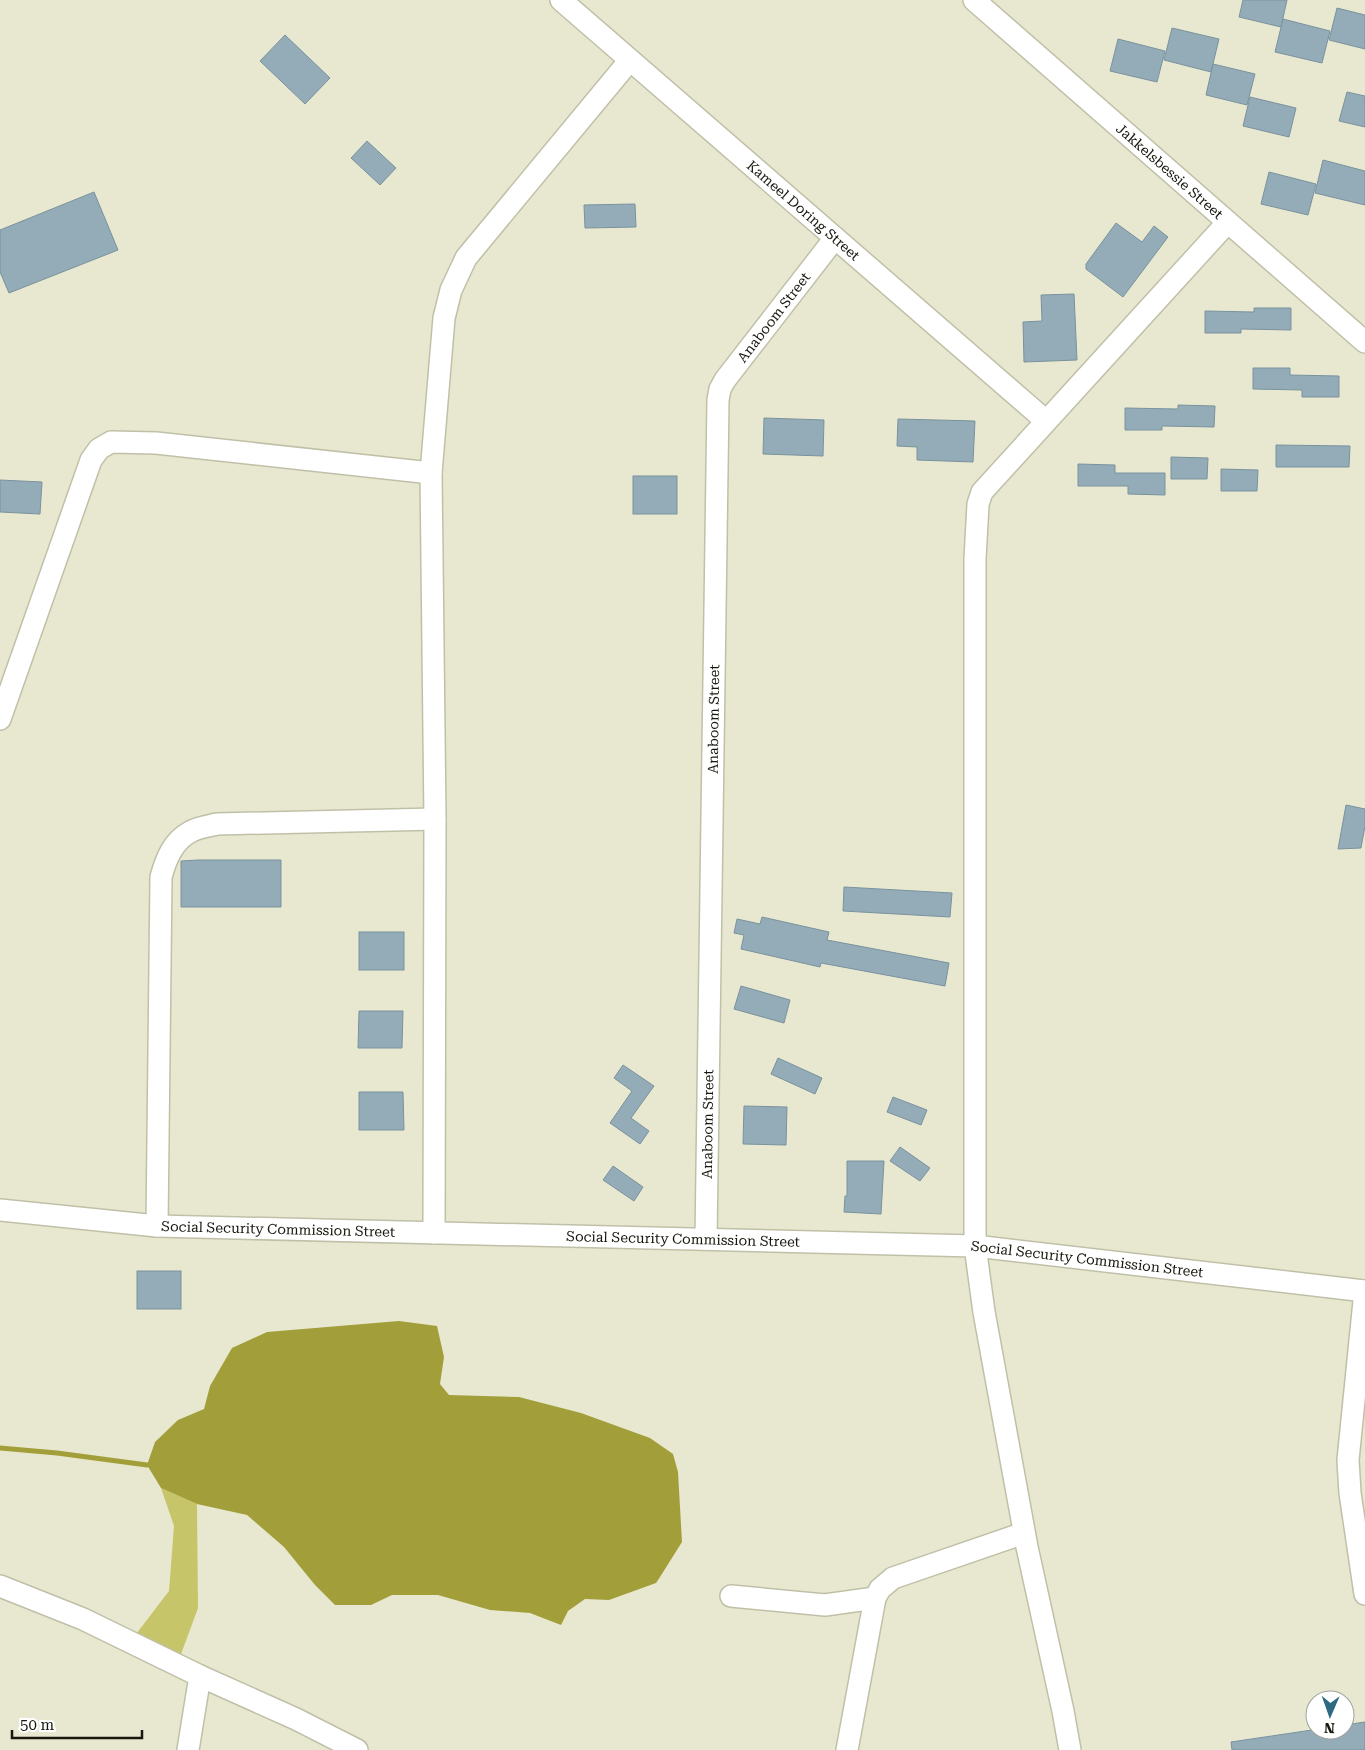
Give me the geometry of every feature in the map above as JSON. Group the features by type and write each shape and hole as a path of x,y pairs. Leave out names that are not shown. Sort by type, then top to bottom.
{"street":[{"name":"Kameel Doring Street","path":"561,0 1046,421"},
{"name":"Jakkelsbessie Street","path":"974,0 1365,342"},
{"path":"434,1233 435,819 431,473 444,318 451,290 466,258 630,60"},
{"path":"1070,1750 1064,1711 1024,1533 984,1312 975,1246 975,559 978,504 982,492 1227,223"},
{"name":"Anaboom Street","path":"706,1238 718,400 720,389 725,380 835,238"},
{"path":"0,719 91,460 99,449 111,442 165,444 431,473"},
{"path":"157,1226 161,877 166,858 176,843 191,831 217,824 435,819"},
{"name":"Social Security Commission Street","path":"0,1210 157,1226 975,1246 1365,1292"},
{"path":"1365,1292 1348,1460 1350,1492 1365,1594"},
{"path":"847,1750 875,1598 880,1589 893,1578 1024,1533"},
{"path":"0,1586 83,1619 200,1676 296,1719 357,1750"},
{"path":"731,1596 825,1605 875,1598"},
{"path":"188,1750 200,1676"}],"shaded area":[{"path":"399,1321 437,1326 444,1357 440,1384 449,1395 519,1397 581,1413 650,1438 673,1454 678,1472 682,1542 656,1583 609,1600 585,1599 568,1611 561,1625 530,1613 490,1610 438,1595 392,1595 371,1605 335,1605 315,1585 284,1547 247,1515 197,1504 161,1488 147,1465 155,1442 178,1420 204,1409 210,1386 232,1348 267,1332"},
{"path":"161,1488 197,1504 198,1608 177,1665 130,1642 169,1591 174,1526"}],"building":[{"path":"1243,0 1287,0 1281,27 1239,17"},
{"path":"1337,8 1365,15 1365,49 1329,40"},
{"path":"1283,19 1330,31 1322,63 1275,52"},
{"path":"1172,28 1219,39 1211,72 1164,60"},
{"path":"285,35 330,78 305,104 260,61"},
{"path":"1118,39 1165,51 1157,82 1110,71"},
{"path":"1213,64 1255,74 1247,105 1206,95"},
{"path":"1347,92 1365,96 1365,127 1339,121"},
{"path":"1250,97 1296,108 1289,137 1243,126"},
{"path":"367,141 396,168 380,185 351,158"},
{"path":"1323,160 1365,171 1365,205 1315,193"},
{"path":"1269,172 1316,184 1308,215 1261,204"},
{"path":"94,192 118,250 9,293 0,272 0,230"},
{"path":"635,204 636,227 585,228 584,205"},
{"path":"1116,223 1142,242 1154,226 1168,237 1123,297 1086,269 1086,264"},
{"path":"1074,294 1077,360 1024,362 1023,322 1042,321 1041,295"},
{"path":"1254,308 1291,308 1291,330 1241,329 1241,333 1205,333 1205,311 1254,312"},
{"path":"1253,368 1290,368 1290,375 1339,376 1339,397 1302,397 1302,390 1253,389"},
{"path":"1178,405 1215,406 1214,427 1162,426 1162,430 1125,430 1125,408 1178,409"},
{"path":"764,418 824,420 823,456 763,454"},
{"path":"898,419 975,421 973,462 917,460 917,447 897,446"},
{"path":"1276,445 1350,446 1349,467 1276,467"},
{"path":"1171,457 1208,458 1207,479 1171,479"},
{"path":"1078,464 1115,465 1115,473 1165,473 1165,495 1128,494 1128,486 1078,486"},
{"path":"1221,469 1258,470 1257,491 1221,491"},
{"path":"633,476 677,476 677,514 633,514"},
{"path":"0,480 42,482 40,514 0,512"},
{"path":"1346,805 1365,809 1365,826 1361,848 1338,849"},
{"path":"281,860 281,907 181,907 181,861"},
{"path":"844,887 952,893 950,917 843,911"},
{"path":"762,917 829,932 827,940 949,963 945,986 821,963 820,967 741,949 744,935 734,933 737,919 760,924"},
{"path":"359,932 404,932 404,970 359,970"},
{"path":"741,986 790,1000 784,1023 734,1009"},
{"path":"359,1011 403,1011 402,1048 358,1048"},
{"path":"778,1058 822,1078 815,1094 771,1074"},
{"path":"623,1065 654,1086 631,1118 649,1131 640,1144 610,1123 632,1091 614,1078"},
{"path":"359,1092 403,1092 404,1130 359,1130"},
{"path":"893,1097 927,1110 921,1125 887,1112"},
{"path":"744,1106 787,1107 786,1145 743,1144"},
{"path":"900,1147 930,1168 920,1181 890,1161"},
{"path":"847,1161 884,1161 881,1214 844,1212 845,1196 847,1196"},
{"path":"613,1166 643,1187 634,1201 603,1180"},
{"path":"137,1271 181,1271 181,1309 137,1309"},
{"path":"1365,1722 1365,1750 1232,1750 1231,1742 1305,1731 1305,1740 1355,1740 1355,1724"}],"waterway":[{"path":"0,1448 57,1453 147,1465"}]}
